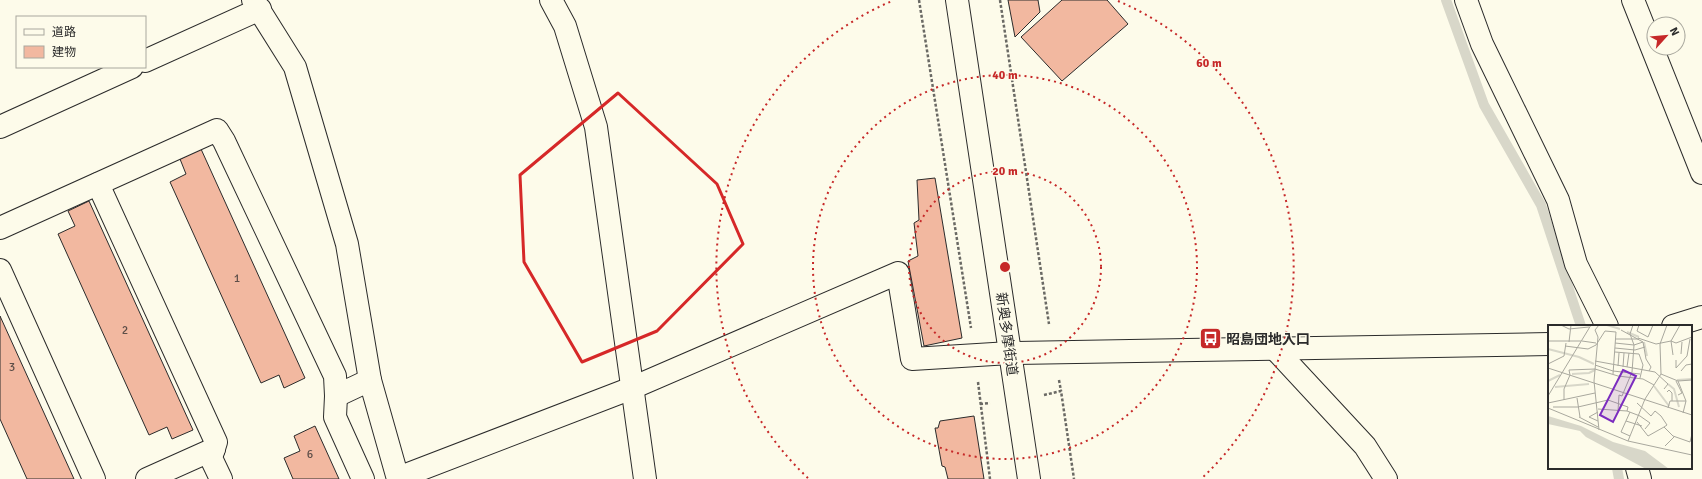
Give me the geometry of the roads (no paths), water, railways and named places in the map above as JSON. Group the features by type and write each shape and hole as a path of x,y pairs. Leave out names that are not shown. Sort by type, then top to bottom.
{"street":[{"path":"551,0 565,26 596,128 645,479"},
{"name":"新奥多摩街道","path":"957,0 1029,479"},
{"path":"1466,0 1482,44 1558,200 1576,264 1606,325"},
{"path":"1633,0 1702,173"},
{"path":"146,60 256,5 295,67 347,244 370,380 398,479 632,388 898,273 912,359 1010,353 1548,344"},
{"path":"0,127 130,68"},
{"path":"0,228 217,130 224,141 334,376 336,396 335,417 363,479"},
{"path":"98,184 216,442 211,458 221,479"},
{"path":"0,270 94,479"},
{"path":"1675,325 1702,317"},
{"path":"1274,348 1364,446 1386,479"},
{"path":"336,396 370,380"},
{"path":"147,479 214,449"},
{"path":"1637,469 1640,479"}],"waterway":[{"path":"1446,0 1484,105 1541,205 1581,325"},
{"path":"1617,469 1619,479"}],"place":[{"name":"昭島団地入口","path":"1211,339"}]}
